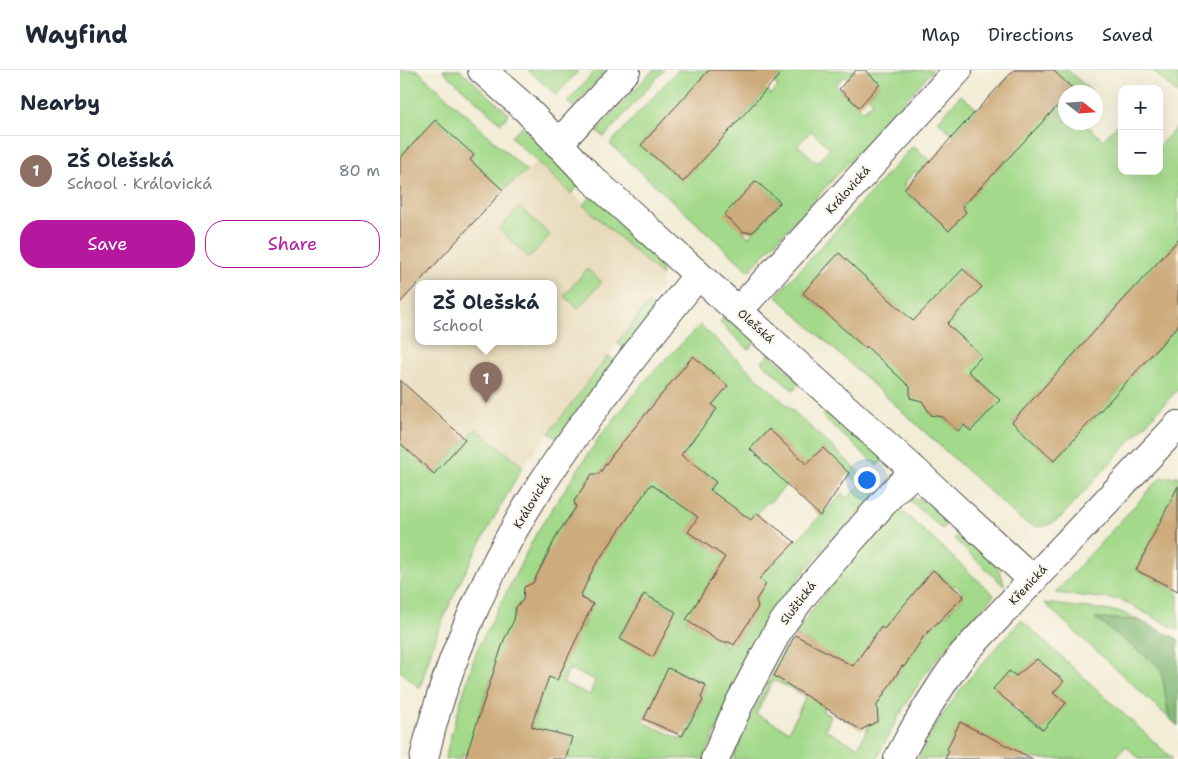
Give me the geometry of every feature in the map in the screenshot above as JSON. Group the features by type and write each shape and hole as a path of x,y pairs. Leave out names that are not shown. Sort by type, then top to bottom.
{"street":[{"name":"Olešská","path":"482,70 525,108 590,177 739,310 1033,580"},
{"path":"558,144 626,70"},
{"name":"Královická","path":"739,310 958,70"},
{"name":"Královická","path":"424,759 442,692 467,626 499,558 528,507 587,420 698,275"},
{"name":"Křenická","path":"898,759 914,726 963,654 1178,425"},
{"name":"Sluštická","path":"716,759 740,702 780,627 804,594 893,492 915,471"}],"shaded area":[{"path":"400,70 417,70 527,171 537,161 662,276 661,287 523,466 453,597 439,630 420,688 400,671"}],"green space":[{"path":"400,70 417,70 527,171 503,190 470,159 474,155 435,120 402,156 400,155"},
{"path":"442,70 460,70 509,114 501,123"},
{"path":"528,70 579,70 556,95"},
{"path":"596,70 606,70 573,107 567,102"},
{"path":"653,70 664,70 604,137 597,131"},
{"path":"678,70 710,70 641,145 682,182 767,90 771,94 778,87 774,82 784,70 856,70 848,79 844,76 835,86 864,111 873,101 868,97 880,84 865,70 933,70 749,271 610,144","holes":["811,131 830,148 817,163 798,145","756,181 780,202 749,237 725,215"]},
{"path":"1053,70 1068,70 1084,85 1060,85 1053,77 1056,73"},
{"path":"1152,70 1178,70 1178,94"},
{"path":"961,95 977,109 953,135 938,121"},
{"path":"1058,104 1058,130 1092,130 1103,140 1118,124 1118,175 1163,175 1163,142 1178,126 1178,240 1012,422 1054,461 1178,326 1178,389 1061,517 1041,527 1031,525 1020,519 776,296 913,146 930,160 918,174 915,171 903,185 906,187 904,189 943,225 961,217 966,212 962,207","holes":["839,254 900,309 865,347 822,307 820,308 803,293 821,274 818,271","963,269 981,287 944,289","974,376 993,393 985,402 986,415 971,431 964,425 958,431 941,416 932,415 924,400 915,399 910,387"]},
{"path":"522,126 582,183 571,194 511,137"},
{"path":"593,193 656,252 662,276 583,205"},
{"path":"520,207 550,235 529,258 499,229"},
{"path":"587,269 602,282 578,308 564,296"},
{"path":"649,303 655,308 625,349 617,343"},
{"path":"724,314 756,342 748,349 720,323"},
{"path":"700,325 880,491 807,567 766,627 703,759 566,759 572,737 557,733 485,759 463,754 461,759 445,759 477,650 537,532 600,436 651,374","holes":["692,357 728,384 712,405 717,410 708,421 640,421","769,429 792,451 773,471 750,449","823,448 860,486 847,498 842,494 782,555 749,524 767,502 769,503","613,454 652,482 602,554 562,526 576,507 574,501 580,492 586,492 586,482 592,474 599,474","705,473 716,482 710,490 710,547 688,532 702,510","725,558 766,584 727,646 686,620","544,561 552,565 580,597 593,604 582,628 515,618 515,610 525,599 525,589 533,583","644,595 672,609 660,632 653,656 620,639","569,669 595,680 590,695 563,683","680,673 706,685 698,712 696,712 683,740 643,722 662,681 674,686","491,679 541,697 529,736 478,718"]},
{"path":"769,354 800,382 793,390 762,362"},
{"path":"608,356 615,362 559,440 549,433"},
{"path":"829,409 884,459 877,466 822,416"},
{"path":"476,429 523,466 457,588 434,643 420,688 400,671 400,443 434,474"},
{"path":"1178,476 1178,497 1174,495 1136,570 1178,591 1178,630 1121,600 1055,593 1160,478"},
{"path":"908,499 929,501 950,519 942,529"},
{"path":"900,509 994,595 951,642 925,675 891,730 877,759 733,759 746,726 787,647 808,658 815,645 794,634 854,555","holes":["933,570 953,586 956,585 964,597 939,622 910,598","881,627 914,651 893,681 883,675 870,643","773,680 806,696 789,731 756,714","829,696 876,722 870,724 858,747 825,730 831,716 822,711"]},
{"path":"962,530 994,562 999,569 1004,586 954,539"},
{"path":"1044,603 1121,612 1138,620 1096,618 1161,668 1169,718"},
{"path":"1095,618 1138,620 1178,639 1178,726 1169,718 1161,668"},
{"path":"1021,620 1173,759 1139,759 1126,746 1114,759 1001,759 960,723 947,749 949,751 945,759 918,759 934,728 961,688","holes":["1037,659 1063,681 1053,693 1066,704 1042,731 1019,710 1017,712 1010,707 1012,704 994,689 1009,671 1016,676"]}],"building":[{"path":"709,70 784,70 683,182 641,145"},
{"path":"856,70 865,70 880,84 859,107 839,89"},
{"path":"1014,70 1053,70 1069,85 1058,85 1058,105 962,207 966,212 949,231 904,189"},
{"path":"435,120 474,155 470,160 503,190 421,280 415,280 415,287 400,303 400,158"},
{"path":"756,181 780,202 753,232 743,232 724,215"},
{"path":"1178,240 1178,326 1054,461 1012,422"},
{"path":"839,253 913,321 963,269 982,287 947,324 982,356 968,371 1000,400 971,431 964,425 958,431 943,417 931,415 922,401 910,398 910,387 866,346 865,348 803,293"},
{"path":"693,356 728,386 712,405 717,409 681,455 716,482 710,490 751,520 757,513 795,542 759,579 766,584 756,600 758,607 734,645 729,642 720,642 686,620 725,557 688,532 698,517 651,484 594,567 580,597 593,604 557,680 549,677 532,723 532,727 572,737 566,759 465,759 504,640 514,620 516,607 523,600 524,587 533,583 558,533 576,507 574,501 592,474 599,474 613,454"},
{"path":"400,380 465,439 434,474 400,443"},
{"path":"769,429 806,464 823,448 849,473 820,516 750,449"},
{"path":"1178,486 1178,591 1136,570"},
{"path":"933,570 964,596 924,636 904,667 902,666 877,705 878,721 861,730 774,676 795,635 853,666 881,627 884,629"},
{"path":"644,594 676,612 653,657 620,639"},
{"path":"1037,659 1064,681 1053,693 1066,703 1043,730 993,689 1009,671 1016,676"},
{"path":"668,668 706,685 701,698 703,700 682,736 644,719"},
{"path":"960,722 1033,759 945,759 949,751 947,749"}],"place":[{"name":"ZŠ Olešská","path":"486,403"}]}
